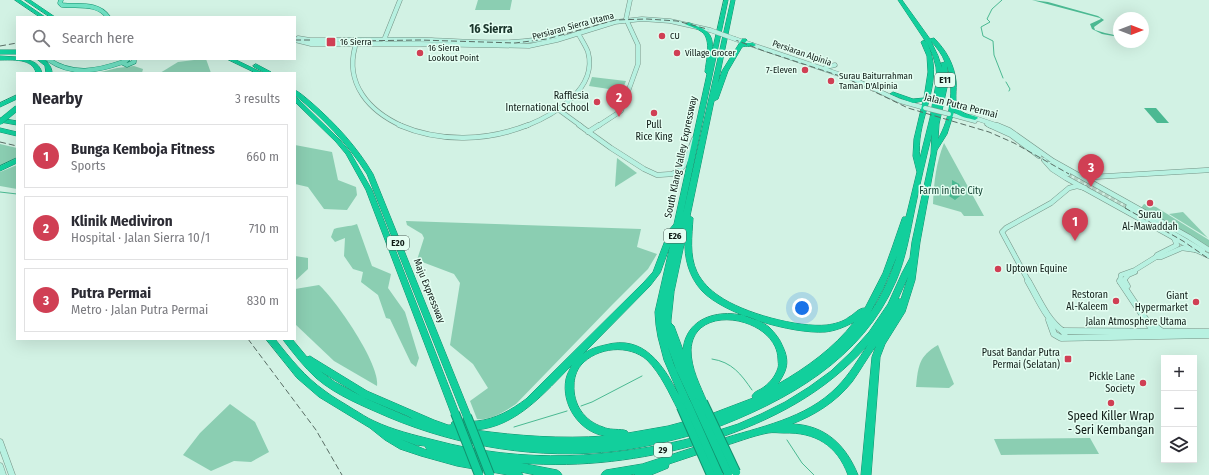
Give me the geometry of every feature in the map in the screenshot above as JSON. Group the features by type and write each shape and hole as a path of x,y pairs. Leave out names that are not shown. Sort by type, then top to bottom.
{"highway":[{"path":"17,0 41,16"},
{"path":"27,0 51,16"},
{"name":"South Klang Valley Expressway","path":"726,0 659,312 661,338 660,350 731,474"},
{"name":"South Klang Valley Expressway","path":"692,404 669,337 667,322 670,292 733,0"},
{"name":"E11","path":"900,0 934,51 940,66 940,78 927,148 920,172"},
{"name":"E11","path":"904,0 932,39 943,62 945,78 936,124 934,154 918,235"},
{"path":"914,20 914,26 927,48 930,60 930,77 916,146 920,172"},
{"path":"688,24 702,29 708,34 710,40 707,86"},
{"path":"932,39 939,46 951,68 955,90 953,105 946,130 934,154"},
{"path":"701,149 722,78 742,42 744,44 753,45"},
{"path":"0,55 16,56"},
{"path":"26,60 38,67 39,72"},
{"path":"32,60 41,66 44,72"},
{"path":"41,60 47,64 49,72"},
{"path":"48,60 54,68 54,72"},
{"path":"232,60 258,72"},
{"path":"243,60 267,72"},
{"name":"Maju Expressway","path":"296,93 355,150 370,174 490,475"},
{"path":"893,94 913,101 926,99"},
{"path":"0,105 16,97"},
{"name":"Maju Expressway","path":"296,100 338,141 348,153 369,190 479,475"},
{"path":"912,105 918,108 924,108"},
{"path":"953,105 954,109 958,113 975,120"},
{"path":"0,121 16,109"},
{"path":"0,126 16,113"},
{"path":"950,115 956,118 975,120"},
{"path":"0,121 16,123"},
{"path":"0,126 16,129"},
{"path":"0,130 16,134"},
{"path":"0,170 16,161"},
{"path":"0,170 16,164"},
{"name":"29","path":"288,340 320,375 344,392 411,423 455,437 519,447 578,449 615,447 668,438 722,422 768,402 808,378 842,349 869,319 887,291 899,260 920,172"},
{"path":"297,351 326,372 364,394 450,429 528,441 573,442 601,441 660,432 714,417 770,394 798,377 824,357 853,329 867,312 891,262 901,230 913,201"},
{"path":"688,208 690,217 688,248 690,265 698,280 707,291 725,304 787,325 800,328 825,328 839,326 855,318 864,310 879,289"},
{"path":"411,414 448,424 467,426 494,422 510,416 523,407 647,284 656,273 672,230 677,226"},
{"name":"29","path":"271,340 300,375 322,394 370,424 412,439 491,456 541,461 607,459 640,454 672,448 726,432 757,420 790,404 814,388 850,359 874,331 888,311 908,267 913,260 918,235"},
{"path":"866,475 878,349 901,312 911,280 913,260"},
{"path":"606,475 642,468 765,430 810,412 838,391 850,379 891,317 911,280"},
{"path":"711,475 692,404 688,344 695,329 702,323 721,316 732,315 756,322 775,338 781,350 781,371 776,381 769,388 743,405"},
{"path":"667,322 672,329 679,350 691,374"},
{"path":"660,432 613,434 594,429 582,421 575,413 570,403 568,389 572,373 578,363 590,353 606,347 628,347 646,354 692,404 731,474"},
{"path":"370,424 383,436 426,453 444,459 510,471 518,475"},
{"path":"765,430 801,429 823,437 844,456 853,475"},
{"path":"412,439 439,451 558,475"},
{"path":"639,475 669,463 681,455"}],"main road":[{"path":"60,0 58,4 60,6 93,8 100,11 103,16"},
{"path":"60,0 62,5 96,7 103,10 107,16"},
{"path":"48,60 61,68 83,71 107,68 125,61"},
{"path":"93,72 125,61 131,64 134,60"}],"street":[{"path":"384,40 400,0"},
{"path":"588,132 621,111 638,64 638,45 627,18 630,0"},
{"name":"Persiaran Sierra Utama","path":"297,39 527,42 559,36 608,21 627,18 667,18 711,28"},
{"name":"Persiaran Sierra Utama","path":"297,39 311,44 508,47 530,46 551,42 627,18 688,24 711,28"},
{"path":"629,26 631,22 639,20"},
{"path":"711,28 742,42"},
{"path":"354,45 351,67 355,83 361,94 374,110 382,116 408,129 435,135 458,137 492,136 525,126 559,110 575,95 583,84 589,71 590,56 587,46 578,33"},
{"name":"Persiaran Alpinia","path":"742,42 838,71 893,94"},
{"name":"Persiaran Alpinia","path":"753,45 869,84 894,98 912,105"},
{"path":"826,67 835,66 838,71"},
{"name":"Jalan Putra Permai","path":"893,94 924,108 950,115"},
{"path":"559,110 610,148 644,169 657,175 672,174 680,170 684,165 691,144 697,135"},
{"name":"Jalan Putra Permai","path":"975,120 998,128 1011,135 1044,160 1052,169 1068,174 1105,190 1189,237 1209,250"},
{"name":"Jalan Putra Permai","path":"975,120 993,123 1009,130 1068,174"},
{"path":"1068,174 1092,177 1209,172"},
{"path":"1105,190 1100,183 1100,180 1209,172"},
{"path":"1068,174 1085,188 1209,256"},
{"path":"1068,174 1070,182 1069,188"},
{"path":"1060,331 1047,314 1002,232 1006,228 1051,203 1069,188 1077,186 1085,188"},
{"path":"1128,207 1180,236 1209,256"},
{"path":"1157,333 1148,322 1124,282 1125,278 1134,270 1157,255 1177,245 1174,237"},
{"path":"1156,257 1161,257 1182,248 1196,250"},
{"path":"1145,331 1148,322"},
{"name":"Jalan Atmosphere Utama","path":"1060,331 1145,331 1157,333 1209,332"},
{"name":"Jalan Atmosphere Utama","path":"1060,331 1209,335"},
{"path":"0,442 12,475"},
{"path":"0,466 3,475"}],"green space":[{"path":"478,0 512,0 510,10 475,10"},
{"path":"206,60 211,72 162,72 178,62"},
{"path":"134,66 143,69 142,72 101,72"},
{"path":"592,77 626,81 622,91 589,86"},
{"name":"Farm in the City","path":"944,143 984,216 964,216 961,212 933,204 936,173"},
{"path":"0,144 16,148 16,158 0,166"},
{"path":"296,145 332,152 338,180 356,187 357,195 347,210 324,209 308,187 296,184"},
{"path":"617,158 637,173 615,187"},
{"path":"16,165 16,189 0,186 0,172"},
{"path":"1144,204 1156,207 1209,240 1209,247 1141,208"},
{"path":"1183,212 1208,238 1169,214"},
{"path":"406,221 641,229 637,247 657,254 648,269 516,404 492,417 477,419 470,401 488,388 473,364 450,345 460,283 454,274 417,260 424,238 422,234 407,225"},
{"path":"357,224 372,266 391,274 388,288 405,312 419,358 416,367 411,363 390,319 386,318 378,295 361,282 363,272 353,269 344,256 345,238 335,242 331,237 334,229"},
{"path":"296,256 308,258 308,269 296,280"},
{"path":"319,285 336,304 356,333 372,363 377,386 334,361 296,325 296,289"},
{"path":"938,345 954,384 949,388 916,387 919,367 923,358"},
{"path":"230,404 255,422 269,452 251,462 234,461 211,471 183,455 200,433"},
{"path":"1090,438 1099,454 1001,455 994,439"}],"shaded area":[{"path":"1032,0 1048,2 1098,16 1104,20 1094,27 1095,30 1113,36 1102,34 1092,29 1090,24 1101,19"},
{"path":"1144,108 1156,108 1169,123 1157,123"},
{"path":"952,180 959,184 962,190 960,196 955,200 946,194 952,185"}],"waterway":[{"path":"1002,0 992,9 987,19 990,22 981,27 983,36 993,41 994,55 1003,78"},
{"path":"1006,82 1010,89 1009,91"},
{"path":"0,192 16,194"},
{"path":"712,359 731,366 744,379 752,390"},
{"path":"581,406 592,402 642,376"},
{"path":"514,427 567,411"},
{"path":"787,440 802,463 814,475"}],"tunnel":[{"path":"1068,174 1128,207"}],"railway":[{"path":"352,41 420,40 515,43 547,39 615,20 647,19 677,21 707,29 764,51 846,78 908,108 989,132 1014,143 1069,174"},
{"path":"296,40 310,40"},
{"path":"0,46 16,43"},
{"path":"0,142 16,146"},
{"path":"1125,208 1183,241 1209,259"},
{"path":"249,340 316,430 342,475"}],"place":[{"name":"CU","path":"662,36"},
{"name":"16 Sierra","path":"331,42"},
{"name":"16 Sierra Lookout Point","path":"420,53"},
{"name":"Village Grocer","path":"677,53"},
{"name":"7-Eleven","path":"805,70"},
{"name":"Surau Baiturrahman Taman D'Alpinia","path":"831,81"},
{"name":"Rafflesia International School","path":"597,102"},
{"name":"Pull Rice King","path":"654,113"},
{"name":"Klinik Mediviron","path":"619,117"},
{"name":"Putra Permai","path":"1091,187"},
{"name":"Surau Al-Mawaddah","path":"1150,203"},
{"name":"Bunga Kemboja Fitness","path":"1075,241"},
{"name":"Uptown Equine","path":"998,269"},
{"name":"Restoran Al-Kaleem","path":"1116,301"},
{"name":"Giant Hypermarket","path":"1196,302"},
{"name":"Pusat Bandar Putra Permai (Selatan)","path":"1068,359"},
{"name":"Pickle Lane Society","path":"1143,383"},
{"name":"Speed Killer Wrap - Seri Kembangan","path":"1111,403"}],"district":[{"name":"16 Sierra","path":"491,29"}]}
